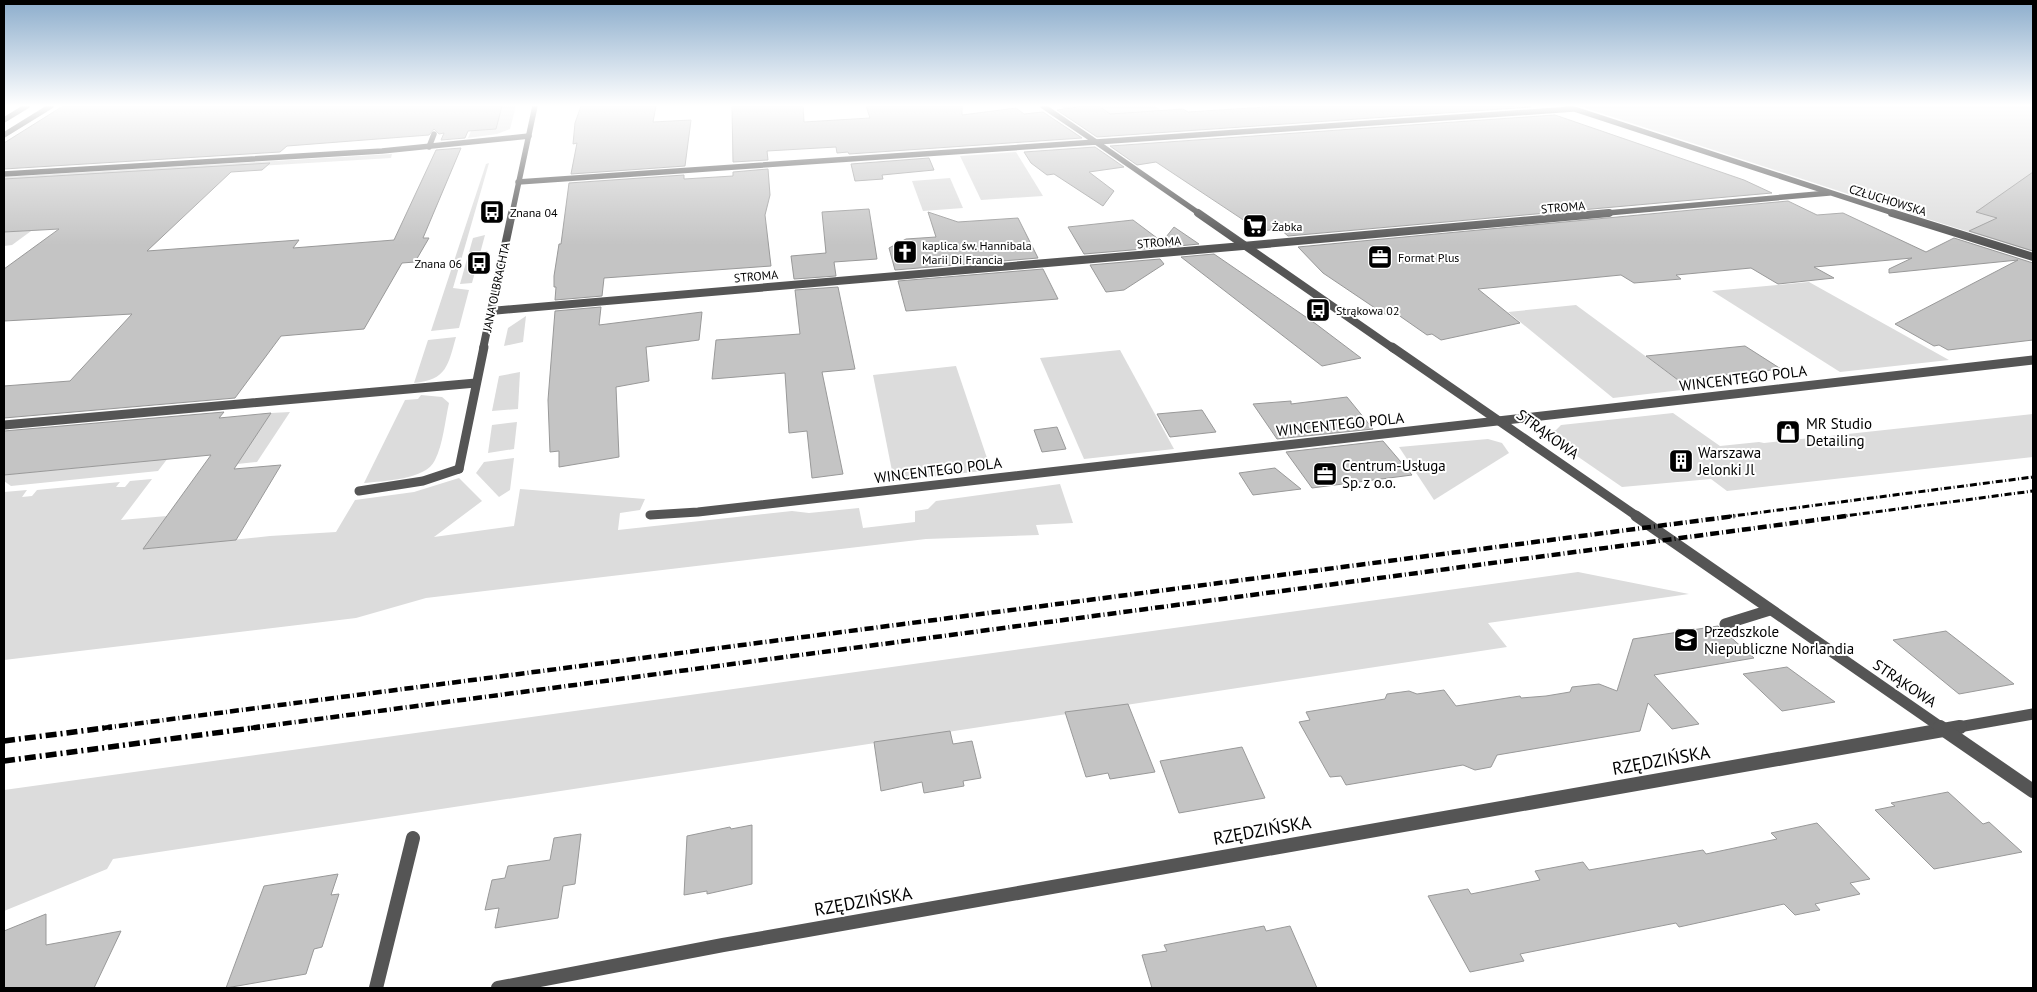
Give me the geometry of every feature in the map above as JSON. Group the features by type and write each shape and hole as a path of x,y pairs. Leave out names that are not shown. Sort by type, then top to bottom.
{"street":[{"path":"4,174 361,152"},
{"name":"JANA OLBRACHTA","path":"359,491 423,481 459,469 525,152"},
{"path":"518,182 947,152"},
{"name":"STRĄKOWA","path":"1111,152 1243,246 1502,421 1770,610 2033,791"},
{"name":"CZŁUCHOWSKA","path":"1705,152 2033,257"},
{"name":"STROMA","path":"491,311 1829,193"},
{"name":"WINCENTEGO POLA","path":"650,515 717,510 2033,360"},
{"path":"4,425 476,383"},
{"path":"1725,624 1770,610"},
{"name":"RZĘDZIŃSKA","path":"498,988 732,943 2033,714"},
{"path":"376,988 413,838"}],"shaded area":[{"path":"1016,152 1043,196 981,200 960,156"},
{"path":"1721,152 2033,152 2033,252"},
{"path":"392,154 391,158 4,181 4,177"},
{"path":"489,163 453,288 469,290 459,328 431,331 486,164"},
{"path":"950,178 963,208 923,211 912,181"},
{"path":"42,223 12,245 4,246 4,226"},
{"path":"485,235 472,283 460,284 473,238"},
{"path":"1809,282 1949,360 1840,372 1712,291"},
{"path":"1576,305 1690,389 1613,398 1508,312"},
{"path":"526,316 523,342 504,346 508,328"},
{"path":"456,337 451,356 440,375 414,383 428,340"},
{"path":"1120,350 1174,449 1084,459 1040,358"},
{"path":"956,366 991,470 894,481 873,375"},
{"path":"520,372 518,409 492,411 499,376"},
{"path":"421,395 442,397 449,403 442,440 435,460 430,467 414,476 364,483 405,400 418,399"},
{"path":"290,412 257,462 237,464 271,413"},
{"path":"1673,413 1720,446 2033,414 2033,457 1727,491 1711,479 1622,487 1542,432 1556,430 1561,425"},
{"path":"197,420 158,471 11,486 4,481 4,475 119,464 152,424"},
{"path":"517,422 514,449 488,453 492,425"},
{"path":"1488,439 1502,443 1509,453 1434,500 1399,447"},
{"path":"514,458 510,490 499,497 476,473 484,462"},
{"path":"459,478 482,501 434,537 514,526 520,489 645,499 640,510 620,513 618,530 792,511 809,513 859,508 863,528 915,522 915,511 928,509 936,501 1060,484 1073,523 1036,525 1039,535 926,539 426,598 356,618 4,660 4,492 27,490 22,497 32,496 37,490 120,482 116,487 125,487 130,481 152,479 121,520 167,516 144,549 270,536 336,532 355,500 414,492"},
{"path":"1578,572 1689,594 1488,623 1507,647 113,859 107,869 4,911 4,790"}],"building":[{"path":"4,152 275,152 4,169"},
{"path":"435,152 459,152 423,238 429,238 415,262 402,263 364,329 281,336 235,398 4,418 4,386 70,381 132,314 4,321 4,269 59,229 4,232 4,179 270,163 262,170 231,172 147,251 299,240 293,248 394,240"},
{"path":"575,152 687,152 685,166 571,174"},
{"path":"733,152 767,152 768,160 733,162"},
{"path":"848,152 874,152 849,154"},
{"path":"1024,152 1103,152 1124,167 1089,172 1114,191 1103,206 1054,174 1047,175 1031,163"},
{"path":"1119,152 1663,152 1744,180 1772,193 1288,236 1280,229 1260,231 1156,162 1137,165"},
{"path":"929,158 934,170 882,175 883,179 855,181 851,164"},
{"path":"768,169 770,195 765,215 771,266 604,278 602,296 555,300 556,287 554,287 554,276 559,244 561,244 569,183 684,175 684,179 733,176 733,172"},
{"path":"2033,172 2033,251 1969,231 1997,218 1976,212"},
{"path":"1788,201 1817,215 1843,213 1926,252 1954,238 2033,263 2033,340 1948,350 1939,345 1934,346 1895,324 2018,260 1889,273 1889,269 1912,258 1814,267 1834,278 1778,284 1751,268 1676,275 1681,279 1634,283 1621,275 1478,289 1520,323 1441,340 1432,334 1427,335 1394,312 1385,314 1372,306 1323,273 1298,247"},
{"path":"869,209 877,259 834,262 836,276 794,279 791,256 826,253 822,212"},
{"path":"928,212 958,222 1018,218 1038,258 895,270 889,248 906,239 936,237"},
{"path":"1133,220 1161,241 1155,248 1084,254 1068,227"},
{"path":"1174,227 1199,244 1168,247 1162,242"},
{"path":"1214,254 1316,324 1361,358 1322,366 1181,257"},
{"path":"1160,259 1164,264 1124,290 1106,292 1090,265"},
{"path":"1043,269 1058,299 906,311 898,281"},
{"path":"838,287 855,369 822,372 843,474 812,478 807,431 789,433 785,373 712,379 716,340 800,334 795,290"},
{"path":"601,307 599,325 702,312 699,340 646,347 649,381 616,387 619,457 559,467 559,451 550,452 548,400 555,311"},
{"path":"1745,346 1781,369 1678,380 1646,356"},
{"path":"1347,397 1373,429 1277,439 1253,404 1291,401 1291,404"},
{"path":"1202,410 1216,432 1170,437 1157,414"},
{"path":"224,412 219,418 271,413 234,469 281,465 236,540 143,549 211,455 4,475 4,431"},
{"path":"1057,427 1066,449 1042,452 1034,430"},
{"name":"Centrum-Usługa Sp. z o.o.","path":"1383,441 1412,475 1312,488 1286,452"},
{"path":"1275,468 1301,489 1253,495 1239,473"},
{"path":"1718,626 1754,658 1654,675 1699,724 1672,729 1648,703 1640,731 1497,755 1491,767 1475,770 1463,765 1346,785 1341,776 1330,777 1299,722 1310,720 1306,712 1385,699 1387,694 1409,691 1417,694 1444,690 1456,706 1520,696 1521,698 1546,696 1570,692 1572,687 1599,684 1617,691 1633,639"},
{"path":"1946,631 2014,684 1959,694 1893,640"},
{"path":"1787,667 1835,702 1782,711 1743,674"},
{"path":"1128,704 1155,772 1110,779 1108,773 1086,777 1065,712"},
{"path":"950,731 953,744 972,741 981,778 963,781 964,786 924,793 922,782 881,791 874,742"},
{"path":"1242,747 1265,798 1179,813 1160,761"},
{"path":"1948,792 1983,824 1989,822 2022,852 1934,869 1875,810 1895,806 1891,803"},
{"path":"1817,823 1870,879 1850,883 1860,894 1815,904 1820,910 1795,915 1784,904 1679,927 1676,923 1520,954 1524,961 1470,972 1428,896 1468,889 1471,894 1540,880 1535,871 1583,862 1589,870 1703,850 1706,854 1777,839 1771,833"},
{"path":"752,825 752,884 707,894 707,891 684,895 687,836 730,827 731,829"},
{"path":"581,834 575,884 563,886 558,918 495,928 499,908 485,910 492,880 505,878 508,866 550,860 554,838"},
{"path":"338,874 331,895 339,894 322,947 314,949 306,974 226,988 264,886"},
{"path":"46,914 46,945 121,931 94,988 4,988 4,931"},
{"path":"1264,926 1266,931 1290,926 1317,988 1152,988 1142,955 1167,951 1164,945"}],"railway":[{"path":"1725,517 2033,477"},
{"path":"1837,517 2033,491"},
{"path":"103,728 1735,516"},
{"path":"251,728 1846,516"},
{"path":"4,741 112,727"},
{"path":"4,761 260,727"}],"place":[{"name":"Znana 04","path":"492,212"},
{"name":"Żabka","path":"1255,226"},
{"name":"kaplica św. Hannibala Marii Di Francia","path":"905,252"},
{"name":"Format Plus","path":"1380,257"},
{"name":"Znana 06","path":"479,263"},
{"name":"Strąkowa 02","path":"1318,310"},
{"name":"MR Studio Detailing","path":"1788,432"},
{"name":"Warszawa Jelonki Jl","path":"1681,461"},
{"name":"Centrum-Usługa Sp. z o.o.","path":"1325,474"},
{"name":"Przedszkole Niepubliczne Norlandia","path":"1686,640"}]}
